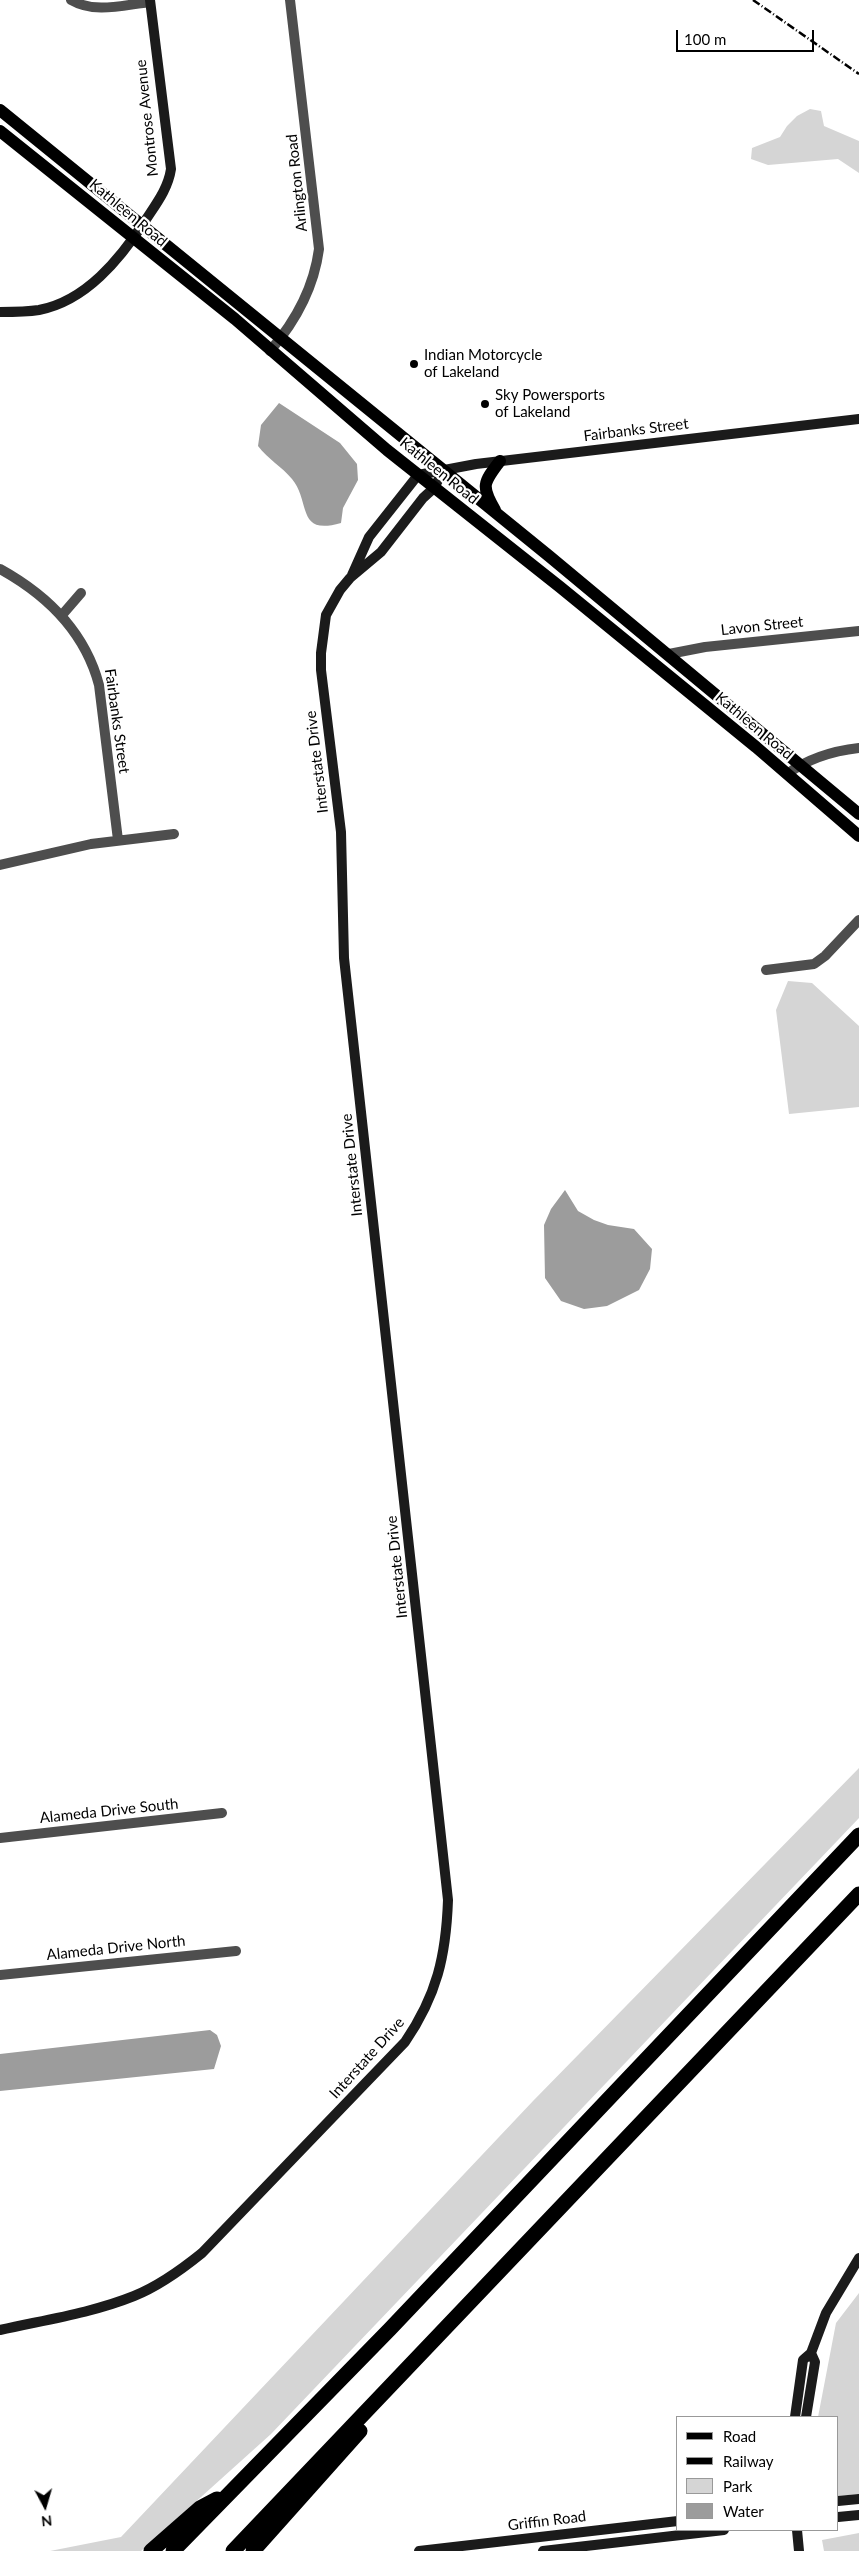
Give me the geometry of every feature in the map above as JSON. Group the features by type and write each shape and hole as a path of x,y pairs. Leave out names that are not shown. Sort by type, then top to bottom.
{"highway":[{"path":"173,2551 390,2329 859,1835"},
{"path":"233,2551 859,1894"},
{"path":"253,2551 343,2452 433,2341"},
{"path":"151,2551 200,2508 227,2494"}],"main road":[{"name":"Kathleen Road","path":"0,110 669,654 859,814"},
{"name":"Kathleen Road","path":"0,131 234,320 418,475 560,587 787,774 859,836"},
{"path":"499,516 485,490 488,476 500,461"}],"street":[{"path":"71,0 86,8 100,8 150,1"},
{"name":"Arlington Road","path":"270,351 297,313 314,278 319,249 290,0"},
{"name":"Montrose Avenue","path":"0,312 38,310 73,297 107,270 133,239 169,182 171,170 150,1"},
{"name":"Fairbanks Street","path":"418,475 500,461 859,419"},
{"name":"Interstate Drive","path":"350,578 381,552 423,498 434,488 443,471"},
{"name":"Interstate Drive","path":"0,2330 102,2307 134,2296 180,2271 202,2253 405,2042 428,2004 445,1952 448,1900 344,958 341,832 321,653 326,614 350,578 369,537 418,475"},
{"name":"Fairbanks Street","path":"0,569 40,595 62,616 78,636 87,652 99,685 118,840"},
{"path":"62,616 81,593"},
{"name":"Lavon Street","path":"669,654 705,647 859,631"},
{"path":"787,774 801,764 823,754 859,748"},
{"path":"0,865 118,840 174,834"},
{"path":"766,970 814,964 825,956 859,920"},
{"name":"Alameda Drive South","path":"0,1838 222,1813"},
{"name":"Alameda Drive North","path":"0,1976 236,1951"},
{"path":"795,2416 803,2360 811,2353 826,2313 859,2258"},
{"path":"806,2416 815,2362 811,2353"},
{"path":"839,2501 859,2499"},
{"path":"839,2517 859,2514"},
{"name":"Griffin Road","path":"419,2551 676,2521"},
{"name":"Griffin Road","path":"543,2551 715,2531"},
{"path":"797,2531 799,2551"}],"green space":[{"path":"810,109 821,111 824,126 859,141 859,173 838,159 768,165 751,159 752,148 780,137 797,116"},
{"path":"788,981 812,983 859,1026 859,1107 789,1114 776,1010"},
{"path":"859,1768 859,1818 271,2434 141,2551 50,2551 121,2537 533,2101"},
{"path":"859,2293 859,2494 839,2496 839,2416 818,2416 836,2323"},
{"path":"859,2533 859,2551 824,2551 822,2540"}],"water":[{"path":"279,403 340,443 357,464 358,480 343,508 341,523 327,526 317,525 311,521 298,488 292,479 258,446 261,425"},
{"path":"565,1190 578,1211 608,1225 634,1229 652,1249 650,1269 639,1290 607,1306 584,1309 561,1301 545,1278 544,1225 551,1209"},
{"path":"210,2030 217,2035 221,2046 214,2069 0,2091 0,2054"}],"railway":[{"path":"753,0 859,74"}],"place":[{"name":"Indian Motorcycle of Lakeland","path":"414,364"},
{"name":"Sky Powersports of Lakeland","path":"485,404"}]}
